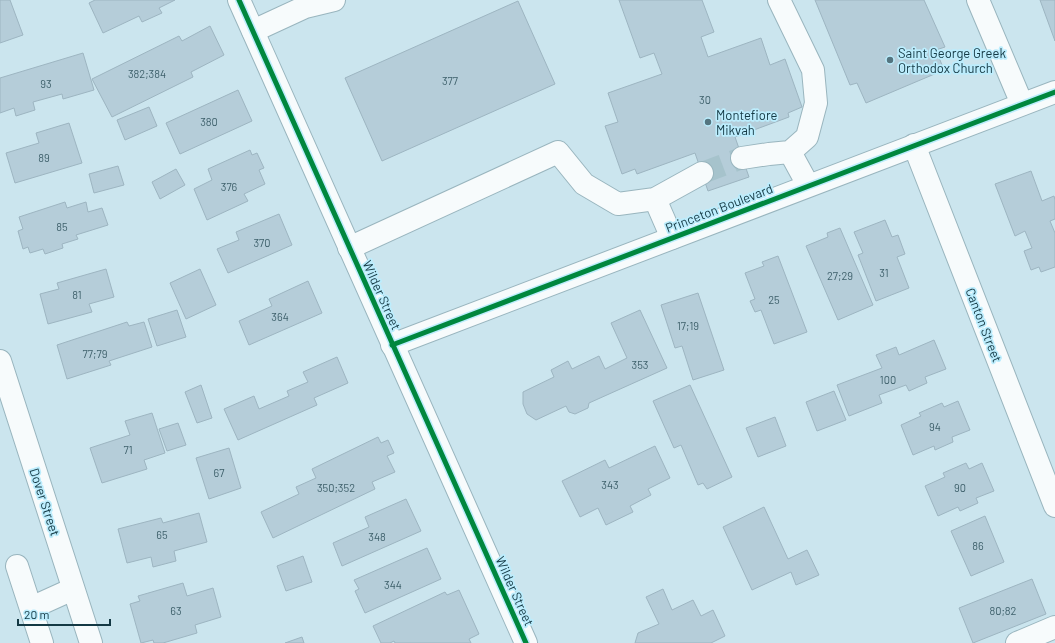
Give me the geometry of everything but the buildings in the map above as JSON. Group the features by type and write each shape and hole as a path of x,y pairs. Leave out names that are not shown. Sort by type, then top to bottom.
{"street":[{"name":"Wilder Street","path":"240,0 392,345 526,643"},
{"path":"253,30 305,7 334,0"},
{"path":"742,158 790,152 807,137 816,103 813,70 779,0"},
{"path":"978,0 1022,104"},
{"name":"Princeton Boulevard","path":"392,345 1055,92"},
{"name":"Canton Street","path":"914,145 1055,506"},
{"path":"349,248 558,152 584,184 618,204 655,199 702,173"},
{"path":"790,152 808,185"},
{"path":"655,199 672,238"},
{"name":"Dover Street","path":"0,361 91,643"},
{"path":"17,566 42,643"},
{"path":"31,608 74,589"},
{"path":"1017,643 1055,627"}],"tunnel":[{"path":"702,173 742,158"}],"cycle path":[{"path":"239,0 526,643"},
{"path":"392,345 1055,92"}],"place":[{"name":"Saint George Greek Orthodox Church","path":"890,60"},
{"name":"Montefiore Mikvah","path":"708,122"}]}
